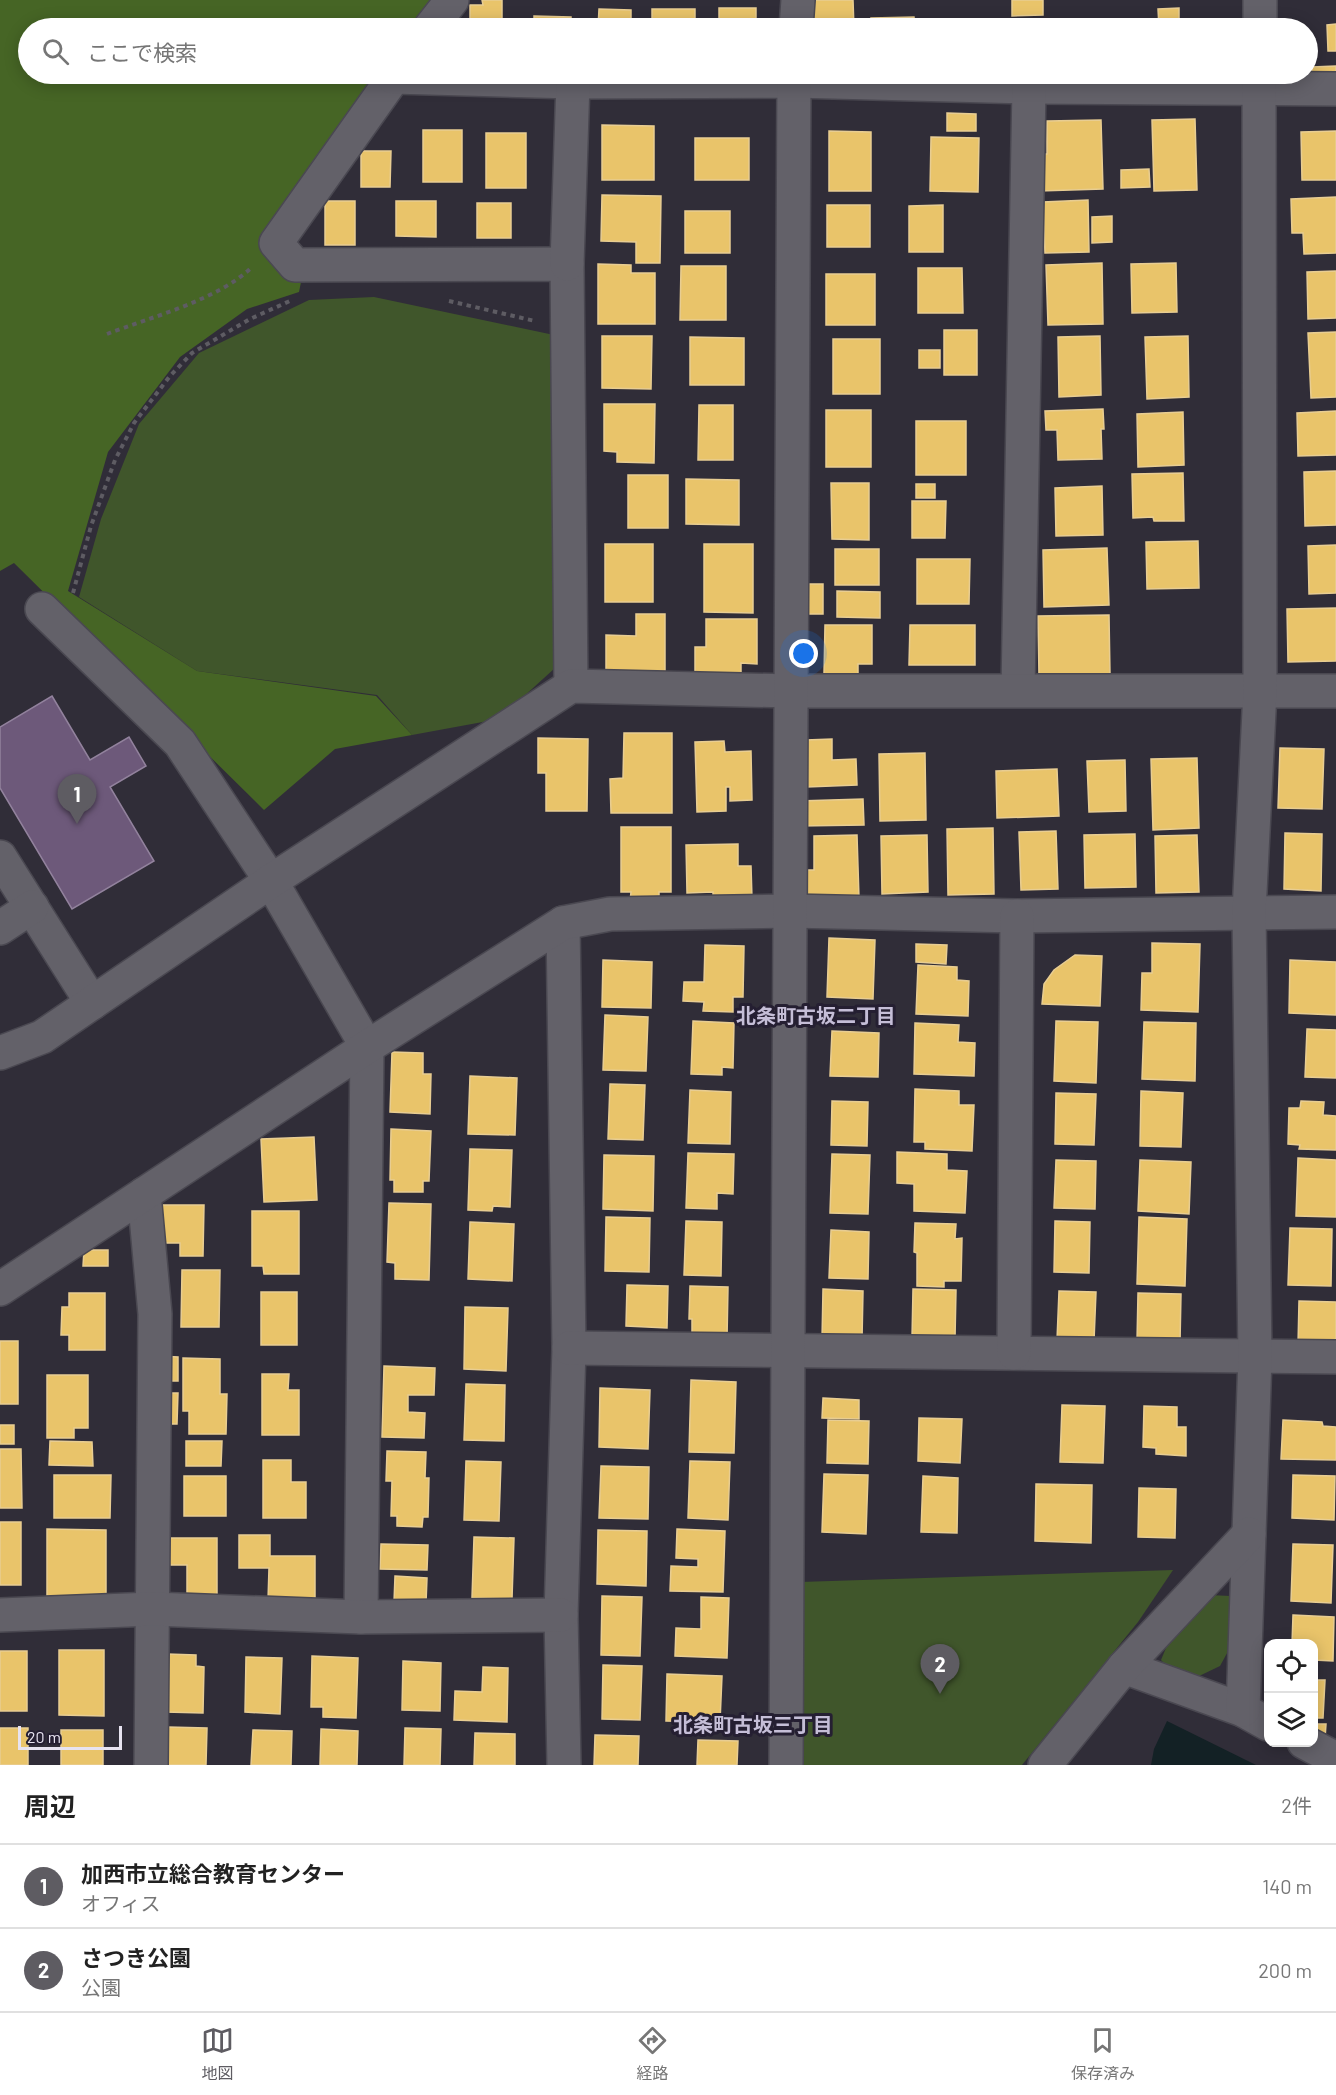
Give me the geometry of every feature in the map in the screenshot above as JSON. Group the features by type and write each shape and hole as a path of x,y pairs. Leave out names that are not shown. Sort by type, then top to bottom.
{"street":[{"path":"438,18 452,0"},
{"path":"797,18 798,0"},
{"path":"1260,0 1260,18"},
{"path":"388,84 276,243 295,265 567,264"},
{"path":"571,686 567,264 573,84"},
{"path":"786,1765 794,84"},
{"path":"958,84 1029,87 1144,84"},
{"path":"1124,1667 1256,1717 1249,1534 1256,1357 1249,912 1260,691 1259,84"},
{"path":"1288,84 1336,89"},
{"path":"1018,690 1029,87"},
{"path":"57,604 180,743 271,881 367,1047 361,1617"},
{"path":"0,1053 42,1037 271,881 571,686 790,691 1336,691"},
{"path":"0,857 92,1003"},
{"path":"0,928 32,907"},
{"path":"0,1290 367,1047 562,923 610,914 790,911 1017,916 1336,912"},
{"path":"1014,1353 1017,916"},
{"path":"562,923 569,1348 561,1615 564,1765"},
{"path":"144,1194 155,1314 151,1765"},
{"path":"569,1348 1336,1357"},
{"path":"1045,1765 1124,1667 1249,1534"},
{"path":"0,1615 153,1609 361,1617 561,1615"},
{"path":"1312,1747 1336,1760"}],"path":[{"path":"107,334 204,298 242,277 276,243"},
{"path":"438,298 568,328"},
{"path":"57,604 91,525 115,460 134,423 170,376 192,353 250,319 295,299"}],"green space":[{"path":"0,0 447,0 434,18 18,18 18,84 391,84 287,248 301,282 299,292 247,309 180,357 108,452 68,591 197,671 376,696 412,735 335,749 264,810 14,563 0,571"},
{"path":"374,297 554,335 555,668 499,719 412,735 377,695 197,671 79,597 101,519 139,424 199,353 309,300"},
{"path":"1173,1570 1138,1622 1022,1765 799,1765 800,1582"},
{"path":"1208,1595 1231,1596 1232,1644 1220,1666 1195,1678 1177,1677 1161,1660 1173,1631"}],"shaded area":[{"path":"1167,1721 1256,1765 1151,1765 1154,1749"}],"building: 住宅":[{"path":"482,0 502,0 502,18 470,18 470,5 483,5"},
{"path":"803,0 853,0 854,18 804,18"},
{"path":"1012,0 1043,0 1043,15 1012,16"},
{"path":"719,8 756,8 756,18 719,18"},
{"path":"1179,8 1179,18 1158,18 1158,9"},
{"path":"599,9 631,10 631,18 599,18"},
{"path":"652,9 695,9 695,18 652,18"},
{"path":"534,16 571,17 571,18 534,18"},
{"path":"1336,24 1336,51 1328,51 1327,25"},
{"path":"1336,66 1336,83 1318,83 1318,67"},
{"path":"947,113 976,114 976,131 947,131"},
{"path":"1195,119 1197,190 1154,191 1152,120"},
{"path":"1101,120 1103,189 1039,191 1037,154 1047,154 1047,121"},
{"path":"602,125 654,126 654,180 602,180"},
{"path":"423,130 462,130 462,182 423,182"},
{"path":"829,131 871,132 871,191 829,191"},
{"path":"1336,131 1336,180 1302,180 1301,132"},
{"path":"486,133 526,133 526,188 486,188"},
{"path":"931,137 979,138 978,192 930,191"},
{"path":"695,138 749,138 749,180 695,180"},
{"path":"361,151 391,151 390,187 361,187"},
{"path":"1149,169 1150,187 1121,188 1121,170"},
{"path":"602,195 661,196 660,263 636,263 636,242 601,241"},
{"path":"1336,197 1336,253 1304,254 1303,233 1292,233 1291,199"},
{"path":"1088,200 1089,252 1045,253 1043,202"},
{"path":"325,201 355,201 355,245 325,245"},
{"path":"396,201 436,201 436,237 396,236"},
{"path":"477,203 511,203 511,238 477,238"},
{"path":"827,205 870,205 870,247 827,247"},
{"path":"943,205 943,252 909,252 909,206"},
{"path":"685,211 730,211 730,253 685,253"},
{"path":"1112,216 1112,242 1092,243 1092,217"},
{"path":"1102,263 1103,324 1048,325 1046,265"},
{"path":"1176,263 1177,312 1132,313 1131,264"},
{"path":"598,264 631,265 631,273 655,273 655,324 598,324"},
{"path":"681,266 726,266 726,320 680,320"},
{"path":"918,268 962,268 963,313 918,313"},
{"path":"1336,271 1336,318 1308,319 1307,272"},
{"path":"826,274 875,274 875,325 826,325"},
{"path":"944,330 977,330 977,375 944,375"},
{"path":"1336,332 1336,397 1311,398 1308,333"},
{"path":"602,336 652,336 651,389 602,388"},
{"path":"1100,336 1101,395 1059,397 1058,337"},
{"path":"1188,336 1189,397 1147,399 1145,337"},
{"path":"690,337 744,338 744,385 690,385"},
{"path":"833,339 880,339 880,394 833,394"},
{"path":"919,350 940,350 940,368 919,368"},
{"path":"604,404 655,404 654,463 617,462 617,452 604,451"},
{"path":"699,405 733,405 733,460 698,460"},
{"path":"1103,409 1102,459 1058,460 1057,430 1046,430 1045,411"},
{"path":"826,410 871,410 871,467 826,467"},
{"path":"1336,411 1336,455 1298,456 1297,413"},
{"path":"1183,412 1184,465 1138,467 1137,414"},
{"path":"916,421 966,421 966,475 916,475"},
{"path":"1336,471 1336,525 1305,526 1304,472"},
{"path":"1183,473 1184,521 1154,521 1153,517 1133,518 1132,474"},
{"path":"628,475 668,475 668,528 628,528"},
{"path":"686,479 739,480 739,525 686,524"},
{"path":"831,483 869,483 869,540 832,539"},
{"path":"916,484 935,484 935,498 916,498"},
{"path":"1102,486 1103,535 1056,536 1055,488"},
{"path":"912,501 946,501 945,538 912,538"},
{"path":"1198,541 1199,588 1147,589 1146,542"},
{"path":"605,544 653,544 653,602 605,602"},
{"path":"704,544 753,544 753,613 704,612"},
{"path":"1336,545 1336,593 1309,594 1308,546"},
{"path":"1107,548 1109,605 1044,607 1043,550"},
{"path":"835,549 879,549 879,585 835,585"},
{"path":"917,559 970,559 969,604 917,604"},
{"path":"793,584 823,584 823,614 793,614"},
{"path":"837,591 880,592 880,618 837,617"},
{"path":"1336,608 1336,661 1288,662 1287,609"},
{"path":"636,614 665,614 665,676 606,675 606,635 636,636"},
{"path":"1109,615 1110,675 1039,676 1038,616"},
{"path":"706,619 757,619 757,664 741,663 741,680 695,680 695,647 706,647"},
{"path":"825,625 872,625 872,664 858,664 858,675 824,674"},
{"path":"910,625 975,625 975,665 909,665"},
{"path":"624,733 672,733 672,813 611,813 610,779 623,778"},
{"path":"538,738 588,739 587,811 546,811 546,773 538,773"},
{"path":"832,739 832,760 856,759 857,785 807,787 806,740"},
{"path":"724,741 725,752 751,751 752,800 730,801 730,787 726,787 726,811 697,812 695,742"},
{"path":"1280,748 1324,749 1322,809 1278,808"},
{"path":"925,753 926,820 880,821 879,754"},
{"path":"1197,758 1199,828 1153,830 1151,759"},
{"path":"1125,760 1126,811 1089,812 1087,761"},
{"path":"1057,769 1059,816 997,818 996,771"},
{"path":"863,799 864,825 799,826 798,801"},
{"path":"621,827 671,827 671,892 659,892 659,901 630,901 631,892 621,892"},
{"path":"993,828 994,894 948,895 947,829"},
{"path":"1056,831 1058,889 1021,890 1019,832"},
{"path":"1285,833 1322,834 1321,891 1284,889"},
{"path":"1135,834 1136,887 1085,888 1084,835"},
{"path":"857,835 859,898 799,900 798,870 814,870 814,836"},
{"path":"927,835 928,892 882,894 881,836"},
{"path":"1197,835 1199,892 1156,893 1155,836"},
{"path":"738,844 738,866 751,866 752,898 713,899 713,892 687,893 686,845"},
{"path":"829,938 875,940 873,999 827,997"},
{"path":"1152,943 1200,944 1198,1012 1141,1010 1142,973 1152,973"},
{"path":"916,944 947,945 946,964 916,962"},
{"path":"705,945 744,946 743,997 733,997 733,1012 703,1011 704,1002 683,1001 684,982 704,982"},
{"path":"1075,955 1102,956 1100,1006 1042,1004 1044,984 1054,970"},
{"path":"603,960 652,962 651,1008 602,1007"},
{"path":"1290,960 1336,962 1336,1015 1289,1013"},
{"path":"918,965 957,967 957,980 969,981 968,1016 916,1014"},
{"path":"605,1015 648,1017 646,1071 603,1070"},
{"path":"693,1021 734,1023 733,1068 722,1067 722,1075 691,1074"},
{"path":"1056,1021 1098,1022 1096,1083 1054,1081"},
{"path":"1144,1022 1196,1023 1195,1081 1142,1079"},
{"path":"915,1023 959,1025 958,1042 975,1043 974,1076 914,1074"},
{"path":"1307,1029 1336,1030 1336,1078 1305,1077"},
{"path":"832,1031 879,1033 878,1077 830,1076"},
{"path":"392,1052 423,1053 423,1074 431,1074 430,1114 390,1112"},
{"path":"470,1076 517,1078 515,1135 468,1134"},
{"path":"610,1084 645,1085 643,1140 608,1139"},
{"path":"915,1089 959,1091 959,1105 974,1105 972,1151 925,1149 925,1142 914,1142"},
{"path":"690,1090 731,1092 730,1144 688,1143"},
{"path":"1141,1091 1183,1093 1181,1147 1140,1146"},
{"path":"1056,1093 1096,1094 1094,1145 1055,1144"},
{"path":"832,1101 868,1102 867,1146 831,1145"},
{"path":"1301,1101 1324,1102 1323,1115 1336,1116 1336,1150 1299,1149 1300,1145 1288,1144 1289,1108 1300,1108"},
{"path":"391,1129 431,1131 429,1181 423,1181 423,1192 394,1192 394,1180 390,1180"},
{"path":"314,1137 317,1200 264,1202 261,1139"},
{"path":"470,1149 512,1150 510,1207 493,1206 492,1211 468,1210"},
{"path":"897,1152 947,1154 947,1170 967,1171 965,1213 914,1211 914,1184 897,1183"},
{"path":"688,1153 734,1154 733,1194 717,1193 717,1209 686,1208"},
{"path":"832,1154 870,1155 868,1214 830,1213"},
{"path":"604,1155 654,1156 653,1211 603,1209"},
{"path":"1298,1158 1336,1160 1336,1217 1296,1216"},
{"path":"1056,1160 1096,1161 1095,1209 1054,1208"},
{"path":"1140,1160 1191,1162 1189,1214 1138,1211"},
{"path":"389,1203 431,1204 429,1280 395,1279 395,1263 387,1262"},
{"path":"161,1205 204,1205 203,1256 180,1256 180,1243 161,1243"},
{"path":"252,1211 299,1211 299,1274 264,1274 263,1266 252,1266"},
{"path":"606,1217 650,1218 649,1272 605,1271"},
{"path":"1139,1217 1187,1219 1185,1286 1137,1284"},
{"path":"686,1221 722,1222 721,1276 684,1275"},
{"path":"1055,1221 1090,1222 1089,1273 1054,1272"},
{"path":"470,1222 514,1224 512,1281 468,1279"},
{"path":"915,1223 956,1224 955,1239 962,1238 961,1281 944,1281 944,1287 917,1286 917,1253 914,1252"},
{"path":"1290,1228 1332,1229 1331,1286 1288,1285"},
{"path":"831,1230 869,1232 868,1279 829,1278"},
{"path":"84,1250 108,1250 108,1266 83,1266"},
{"path":"182,1270 220,1270 219,1327 181,1327"},
{"path":"627,1285 668,1286 667,1328 626,1326"},
{"path":"690,1286 728,1287 727,1339 692,1338 692,1319 689,1319"},
{"path":"823,1289 863,1291 862,1340 822,1339"},
{"path":"913,1289 956,1290 955,1339 912,1338"},
{"path":"1059,1291 1096,1292 1094,1341 1057,1340"},
{"path":"261,1292 297,1292 297,1345 261,1345"},
{"path":"69,1293 105,1293 105,1350 69,1350 69,1335 61,1335 62,1307 69,1307"},
{"path":"1138,1293 1181,1294 1180,1343 1137,1341"},
{"path":"1299,1301 1336,1302 1336,1347 1298,1345"},
{"path":"465,1307 508,1308 506,1371 464,1369"},
{"path":"0,1341 18,1341 18,1404 0,1404"},
{"path":"159,1356 178,1357 178,1381 159,1381"},
{"path":"183,1358 220,1359 220,1394 227,1394 226,1434 189,1434 189,1411 183,1411"},
{"path":"384,1366 435,1368 434,1395 408,1395 408,1412 425,1413 424,1438 382,1437"},
{"path":"262,1374 289,1374 288,1390 299,1390 299,1435 262,1435"},
{"path":"47,1375 88,1375 88,1428 74,1428 74,1438 47,1438"},
{"path":"691,1380 736,1382 734,1453 689,1452"},
{"path":"466,1384 505,1385 504,1441 464,1440"},
{"path":"600,1388 650,1390 648,1449 599,1447"},
{"path":"158,1393 178,1393 177,1424 158,1424"},
{"path":"823,1398 859,1400 859,1419 822,1418"},
{"path":"1062,1405 1105,1406 1103,1463 1060,1462"},
{"path":"1144,1406 1177,1407 1177,1427 1186,1427 1186,1456 1156,1454 1156,1448 1143,1447"},
{"path":"919,1418 962,1419 960,1463 918,1461"},
{"path":"828,1420 869,1421 868,1464 827,1463"},
{"path":"1283,1420 1322,1422 1323,1426 1336,1427 1336,1460 1281,1459"},
{"path":"0,1425 14,1425 14,1444 0,1444"},
{"path":"50,1441 92,1442 93,1466 49,1465"},
{"path":"186,1441 222,1441 221,1466 186,1466"},
{"path":"0,1449 21,1449 22,1508 0,1508"},
{"path":"387,1451 426,1452 425,1478 429,1478 428,1517 423,1517 422,1527 397,1526 397,1516 391,1516 392,1481 386,1481"},
{"path":"263,1460 291,1460 291,1482 306,1482 306,1518 263,1518"},
{"path":"466,1461 501,1462 499,1521 464,1520"},
{"path":"690,1461 730,1462 728,1520 688,1518"},
{"path":"601,1466 649,1467 648,1519 599,1518"},
{"path":"824,1474 868,1475 866,1534 822,1532"},
{"path":"54,1475 111,1475 110,1518 54,1518"},
{"path":"1293,1475 1335,1476 1334,1520 1292,1518"},
{"path":"184,1476 226,1476 226,1516 184,1516"},
{"path":"923,1476 958,1478 957,1533 921,1532"},
{"path":"1036,1484 1092,1485 1091,1543 1035,1541"},
{"path":"1139,1488 1176,1489 1175,1538 1138,1537"},
{"path":"0,1522 21,1522 21,1585 0,1585"},
{"path":"47,1529 106,1530 106,1597 47,1597"},
{"path":"677,1529 725,1531 723,1592 670,1591 671,1566 698,1567 698,1559 676,1558"},
{"path":"598,1530 647,1531 646,1586 597,1584"},
{"path":"239,1535 270,1535 270,1556 315,1556 315,1600 268,1600 269,1568 239,1568"},
{"path":"474,1537 514,1538 512,1599 472,1598"},
{"path":"158,1538 217,1538 217,1595 187,1595 187,1565 158,1565"},
{"path":"381,1544 428,1545 427,1570 380,1569"},
{"path":"1293,1544 1333,1545 1331,1603 1291,1601"},
{"path":"395,1576 427,1578 426,1603 394,1602"},
{"path":"602,1596 642,1597 640,1656 601,1655"},
{"path":"701,1597 729,1598 727,1658 675,1656 676,1628 701,1629"},
{"path":"1293,1615 1334,1617 1333,1661 1318,1660 1318,1639 1292,1639"},
{"path":"59,1650 104,1650 104,1716 59,1715"},
{"path":"0,1651 27,1651 27,1711 0,1711"},
{"path":"167,1654 196,1655 196,1666 204,1667 203,1713 165,1712"},
{"path":"312,1656 358,1658 356,1718 323,1717 323,1707 311,1707"},
{"path":"246,1657 282,1658 280,1714 245,1712"},
{"path":"403,1661 441,1663 440,1711 402,1710"},
{"path":"603,1665 642,1666 640,1720 602,1719"},
{"path":"483,1667 508,1668 507,1722 454,1720 455,1691 482,1692"},
{"path":"667,1674 722,1676 720,1722 666,1721"},
{"path":"1318,1680 1325,1680 1323,1718 1318,1718"},
{"path":"1318,1724 1326,1724 1325,1739 1318,1739"},
{"path":"168,1727 207,1728 206,1765 167,1765"},
{"path":"0,1728 28,1728 28,1765 0,1765"},
{"path":"405,1728 441,1729 440,1765 404,1765"},
{"path":"321,1729 358,1731 357,1765 320,1765"},
{"path":"61,1730 103,1730 103,1765 61,1765"},
{"path":"253,1730 292,1731 291,1765 251,1765"},
{"path":"475,1733 515,1734 515,1765 474,1765"},
{"path":"595,1735 639,1736 638,1765 594,1765"},
{"path":"698,1740 738,1741 737,1765 697,1765"}],"building: 業務":[{"path":"52,696 90,760 129,737 146,766 110,787 154,861 72,909 0,788 0,727"}],"place":[{"name":"加西市立総合教育センター","path":"77,824"},
{"name":"さつき公園","path":"940,1694"}],"district":[{"name":"北条町古坂二丁目","path":"816,1016"},
{"name":"北条町古坂三丁目","path":"753,1725"}]}
